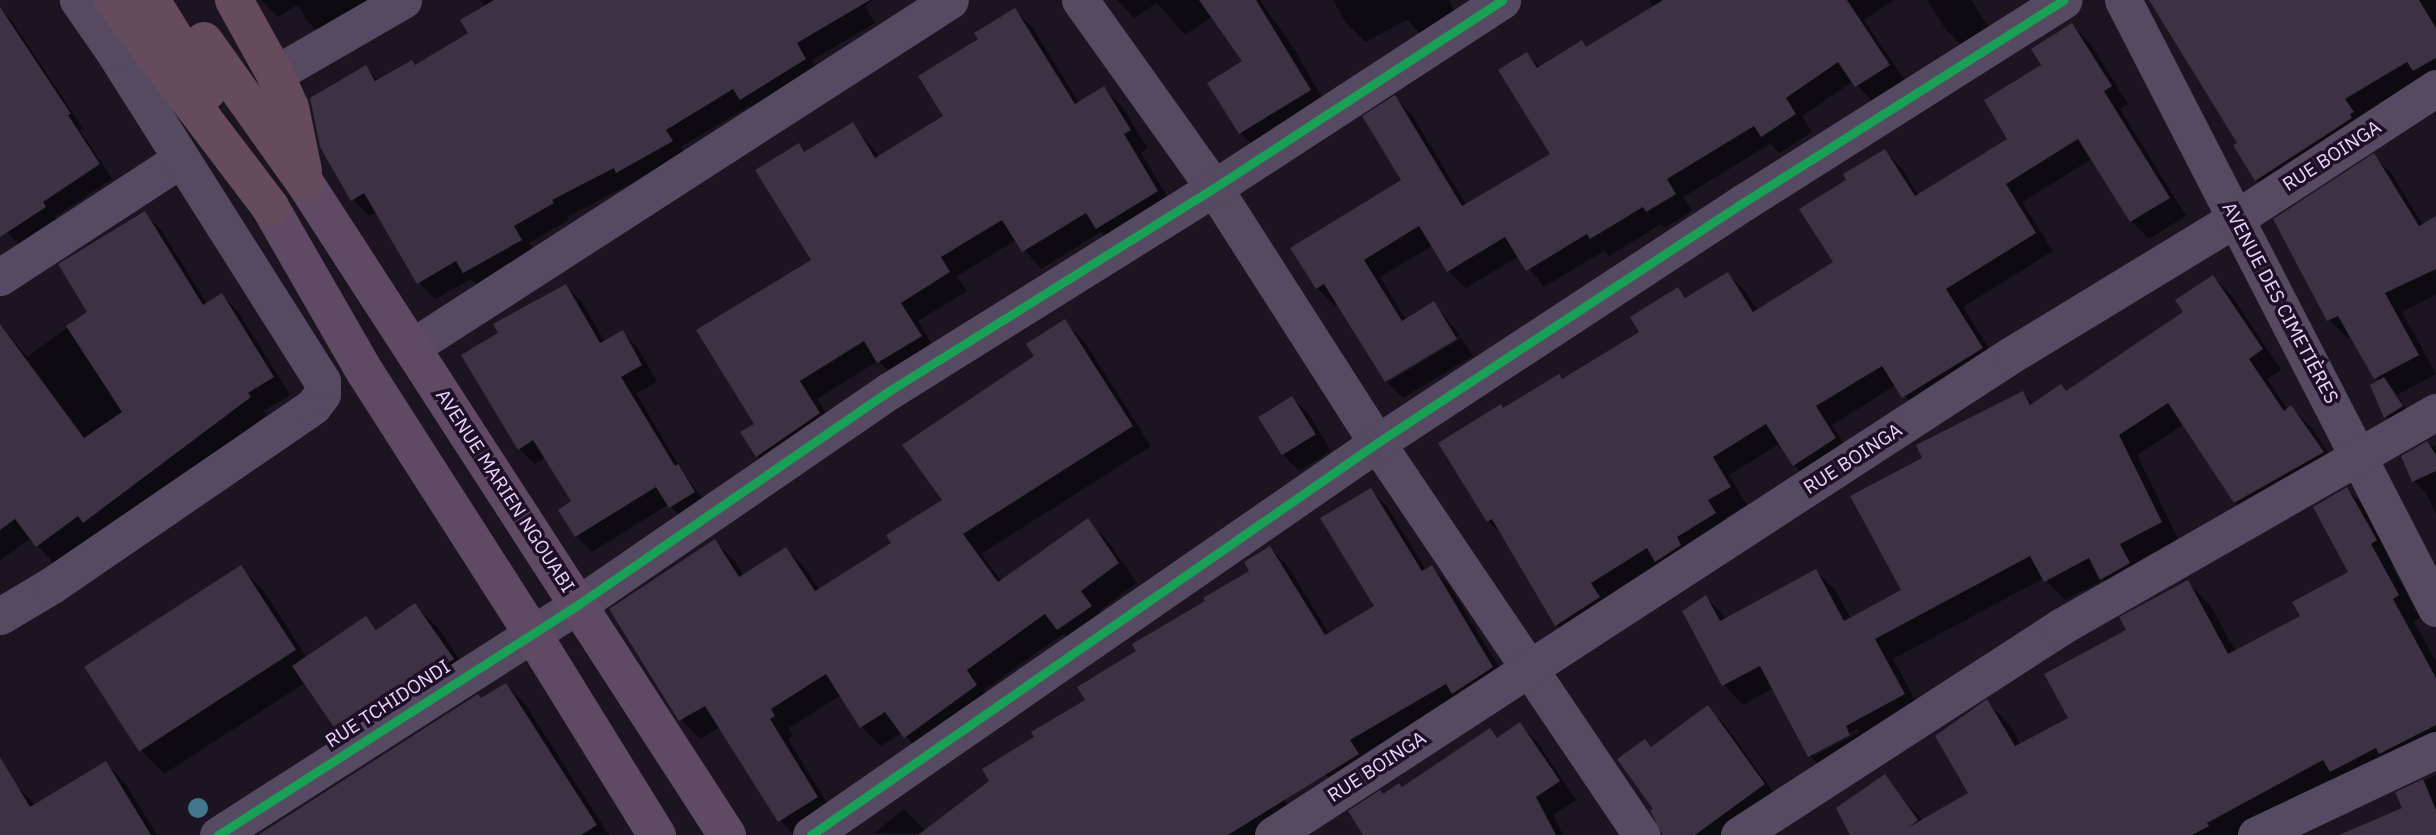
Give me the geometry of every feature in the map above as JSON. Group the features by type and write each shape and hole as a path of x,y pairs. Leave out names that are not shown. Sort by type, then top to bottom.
{"highway":[{"path":"113,0 270,207"},
{"path":"151,0 305,183"},
{"path":"181,0 202,59 270,207"},
{"path":"234,0 290,107 305,183"}],"main road":[{"name":"AVENUE MARIEN NGOUABI","path":"305,183 727,835"},
{"path":"270,207 365,372 657,835"}],"street":[{"path":"0,616 52,585 313,406 322,394 322,381 78,0"},
{"path":"275,74 403,0"},
{"path":"412,347 950,0"},
{"path":"1080,0 1214,188 1377,443 1641,835"},
{"name":"RUE TCHIDONDI","path":"218,835 579,604 889,391 1214,188 1502,0"},
{"path":"811,835 1377,443 1744,202 2064,0"},
{"name":"AVENUE DES CIMETIÈRES","path":"2123,0 2361,457 2436,608"},
{"name":"RUE BOINGA","path":"1273,835 2011,355 2235,219 2436,88"},
{"path":"0,277 181,159"},
{"path":"1739,835 2062,626 2436,412"},
{"path":"2256,835 2436,750"}],"building":[{"path":"494,0 870,0 797,43 806,59 740,100 733,89 666,130 673,141 616,173 614,168 552,200 554,203 514,226 522,240 463,273 456,261 417,284 364,193 351,201 320,147 310,98 366,65 375,81 412,60 415,65 468,33 460,20"},
{"path":"1199,0 1256,0 1311,90 1239,134 1207,83 1242,61"},
{"path":"1663,0 1847,0 1890,65 1855,87 1838,62 1786,98 1796,114 1761,137 1754,126 1667,179 1676,194 1646,212 1643,207 1590,239 1587,234 1526,271 1505,237 1447,272 1419,226 1364,260 1402,321 1434,301 1457,339 1385,382 1324,284 1316,289 1290,248 1401,180 1362,116 1395,95 1462,206 1550,154 1498,70 1527,52 1537,68 1582,40 1586,47"},
{"path":"2149,0 2419,0 2436,28 2436,58 2413,71 2407,62 2345,99 2354,112 2350,114 2352,118 2255,181 2233,145 2237,143"},
{"path":"0,7 71,114 68,115 100,164 43,202 46,207 0,237"},
{"path":"1015,8 1075,104 1104,86 1131,130 1124,134 1158,191 1096,229 1086,213 1022,252 1002,220 941,257 950,272 901,303 922,336 877,363 864,341 800,381 820,413 756,457 740,432 754,424 696,330 811,260 755,170 799,143 804,152 853,122 875,158 943,116 918,76 978,39 974,33"},
{"path":"2072,23 2112,86 2104,91 2170,198 2130,222 2078,139 2006,184 2036,233 1946,289 1983,348 1902,398 1882,366 1816,406 1836,438 1793,466 1766,424 1713,457 1731,487 1708,500 1716,513 1677,537 1681,545 1655,562 1647,548 1591,583 1600,597 1555,626 1492,519 1487,522 1438,443 1501,404 1503,408 1559,374 1562,379 1639,332 1630,317 1678,287 1685,298 1728,272 1753,312 1833,262 1799,209 1846,180 1843,174 1885,149 1915,196 2007,139 1984,100 2041,65 2031,49"},
{"path":"2374,153 2419,226 2436,216 2436,269 2385,293 2419,355 2374,379 2338,316 2327,321 2273,219"},
{"path":"145,211 203,305 222,293 274,377 248,393 251,397 83,523 78,516 36,547 15,519 0,530 0,324 84,438 122,412 66,326 87,312 58,264"},
{"path":"2213,275 2263,349 2249,359 2284,411 2291,405 2324,452 2234,503 2168,403 2119,435 2162,522 2120,544 2130,563 2100,580 2089,558 2044,582 2030,556 1875,639 1905,694 1846,726 1850,735 1808,757 1760,666 1722,686 1682,611 1706,595 1720,621 1816,569 1844,621 1901,590 1850,496 1922,458 1916,445 2023,391 2030,405 2061,384 2066,391 2183,312 2175,300"},
{"path":"566,284 600,343 623,330 642,365 621,377 675,466 678,464 695,492 669,508 656,487 575,537 558,510 571,501 533,440 518,450 461,355 498,333 493,324"},
{"path":"1065,319 1133,426 963,534 998,582 1088,518 1119,563 1081,591 1092,606 1057,630 1045,614 967,670 977,685 904,738 885,712 860,728 826,674 771,709 775,716 770,719 818,797 778,822 705,706 679,721 609,609 715,539 739,577 786,547 815,591 891,543 886,535 942,500 902,445 1034,356 1026,344"},
{"path":"2384,377 2403,406 2384,418 2370,385"},
{"path":"1292,396 1316,434 1282,455 1258,417"},
{"path":"2427,441 2436,455 2436,471 2412,482 2401,456"},
{"path":"2347,487 2377,540 2371,544 2399,595 2393,599 2436,678 2436,725 2379,754 2376,748 2330,772 2323,760 2207,823 2209,826 2192,835 1850,835 1836,808 1885,774 1918,820 1909,827 1968,793 1935,736 1987,699 2015,746 2068,718 2044,674 2126,630 2119,617 2188,580 2228,654 2300,616 2292,602 2348,572 2313,507"},
{"path":"1371,488 1422,571 1432,565 1493,667 1452,694 1446,684 1350,740 1359,754 1228,835 918,835 989,781 982,769 1034,737 1031,732 1085,700 1077,687 1136,651 1132,644 1205,601 1203,598 1249,571 1244,562 1270,546 1325,635 1374,606 1320,518"},
{"path":"241,565 296,650 139,752 84,667"},
{"path":"415,603 454,659 338,733 292,666 366,616 376,630"},
{"path":"506,683 597,825 581,835 258,835 478,694 481,698"},
{"path":"1708,705 1765,784 1695,835 1662,835 1650,810 1653,809 1617,759 1645,739 1651,747"},
{"path":"1520,722 1560,781 1536,797 1556,835 1363,835 1348,811 1380,790 1383,794 1399,783 1402,787 1490,728 1497,738"},
{"path":"0,757 30,807 106,761 151,835 0,835"},
{"path":"2423,779 2436,810 2436,835 2339,835 2402,808 2395,792"}],"cycle path":[{"path":"218,835 579,604 889,391 1214,188 1502,0"},
{"path":"811,835 1377,443 1744,202 2064,0"}]}
